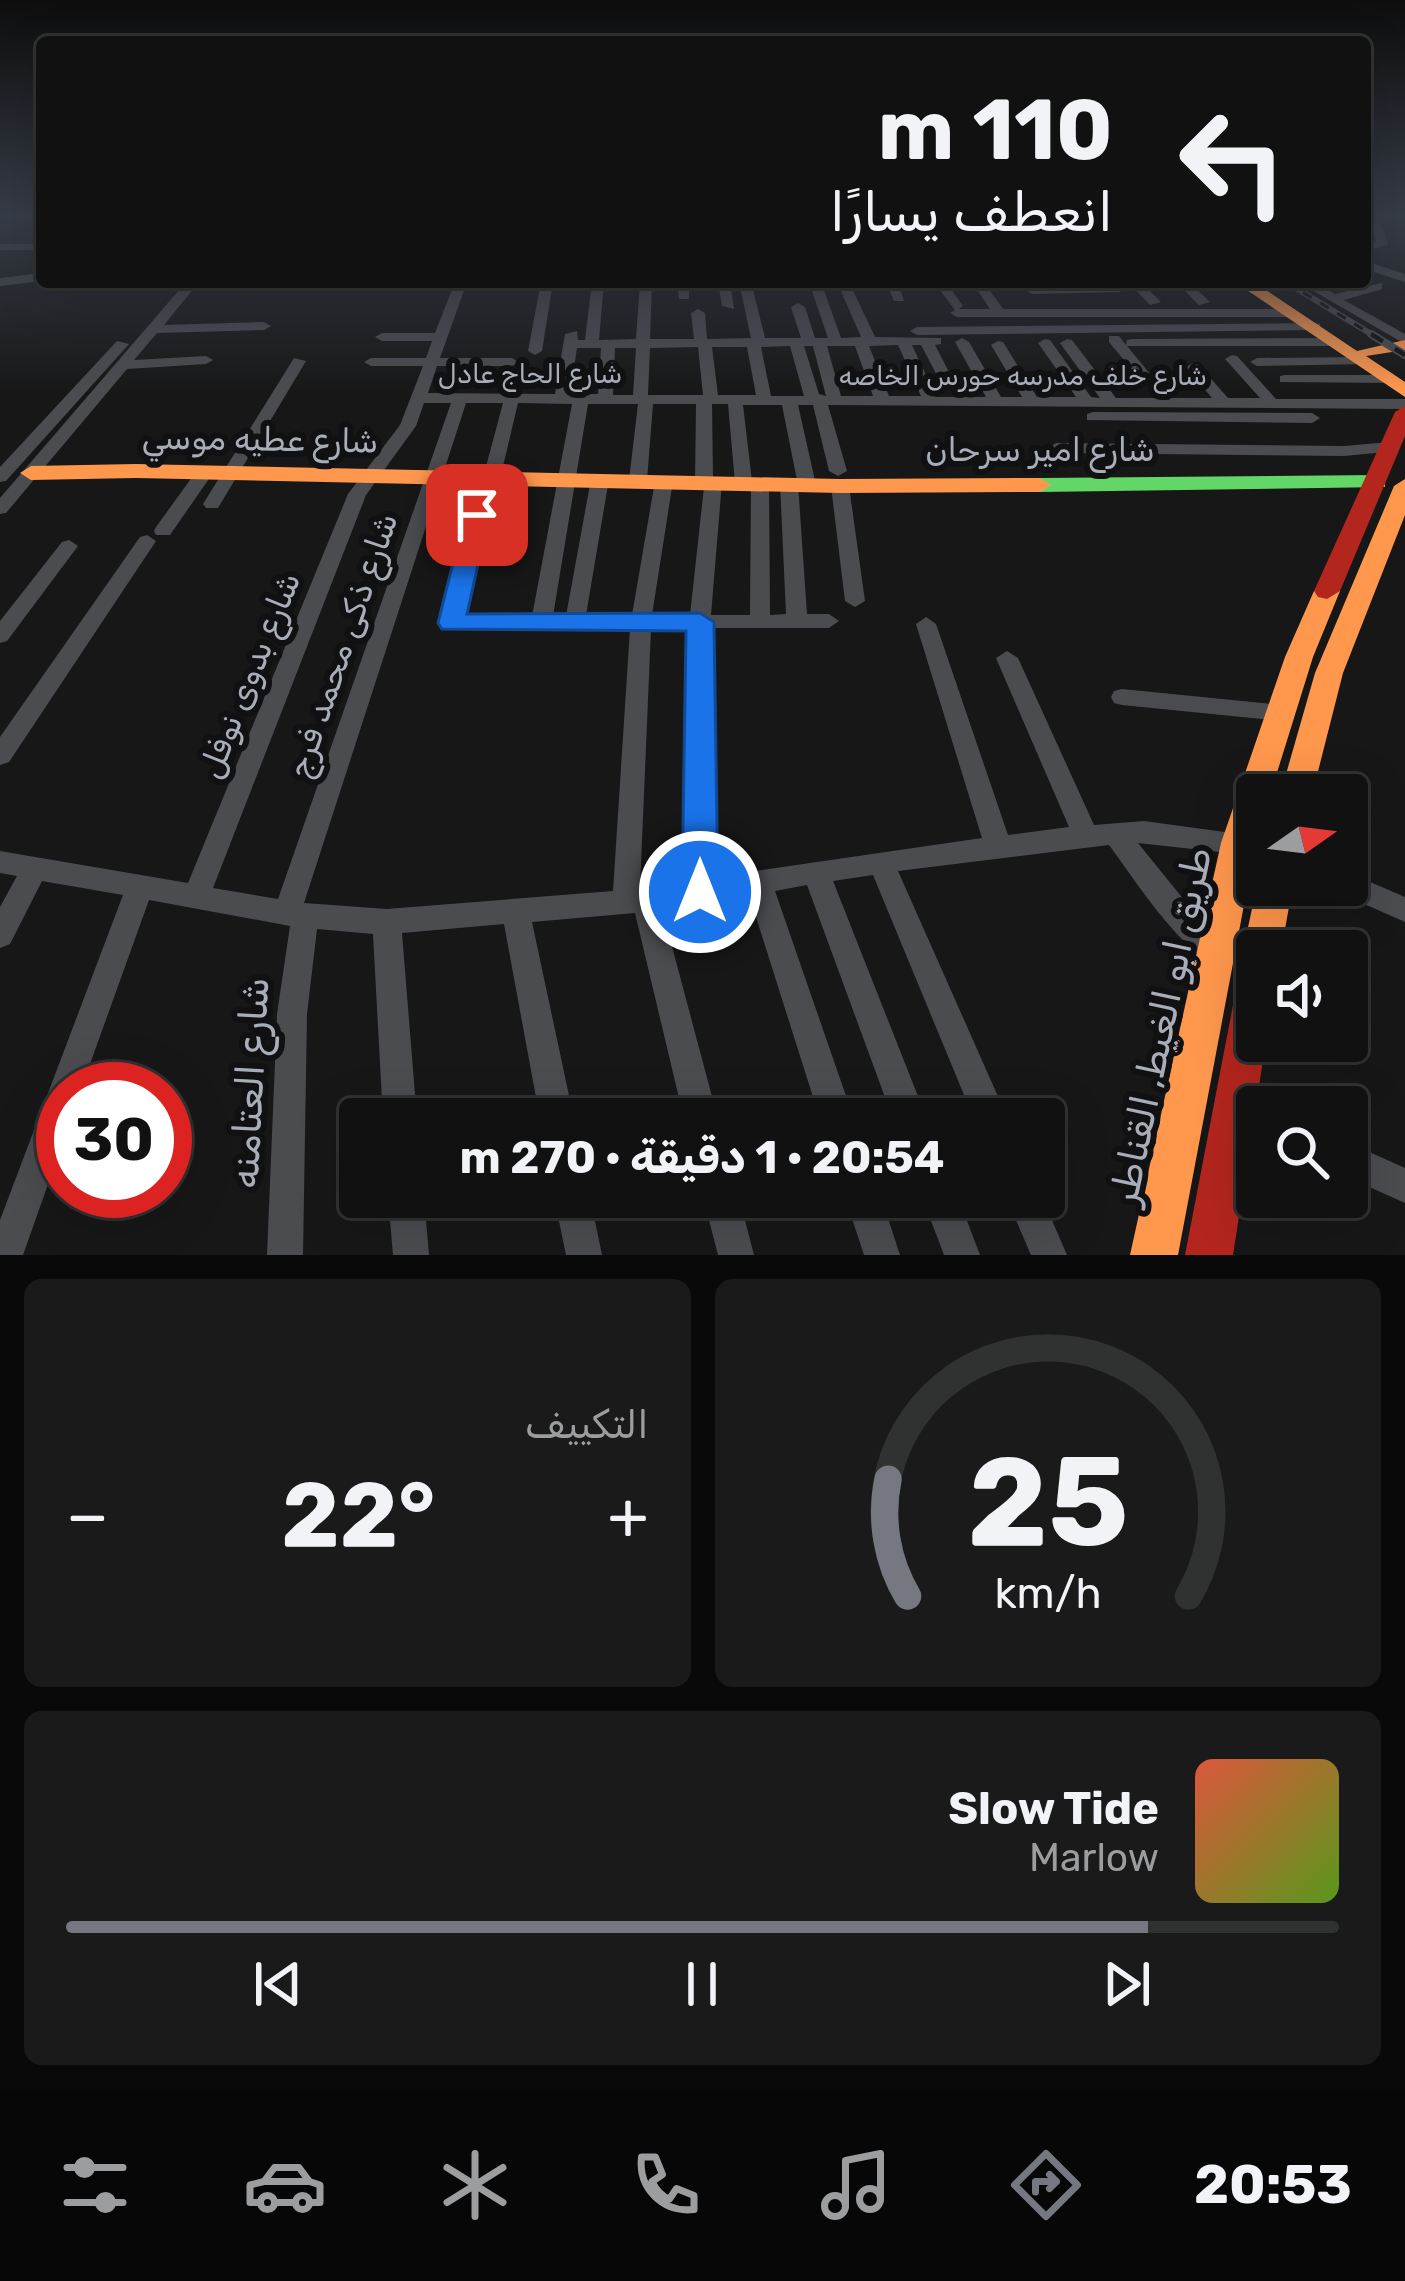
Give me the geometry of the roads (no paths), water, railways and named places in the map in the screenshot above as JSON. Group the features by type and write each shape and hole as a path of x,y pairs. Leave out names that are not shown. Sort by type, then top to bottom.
{"main road":[{"path":"1253,288 1365,356 1405,342"},
{"path":"1265,288 1365,356 1403,391"},
{"name":"طريق ابو الغيط, القناطر","path":"1302,774 1329,673 1391,484 1390,447 1403,391"},
{"name":"شارع عطيه موسي","path":"31,473 709,482"},
{"name":"شارع امير سرحان","path":"709,482 775,484 839,478 1391,484"},
{"name":"طريق ابو الغيط, القناطر","path":"1261,774 1299,658 1391,484"},
{"name":"طريق ابو الغيط, القناطر","path":"1154,1255 1236,853"},
{"path":"1209,1255 1236,1147"}],"street":[{"path":"0,282 36,278"},
{"path":"1334,299 1378,286"},
{"path":"0,477 173,288"},
{"path":"0,508 188,288"},
{"name":"شارع بدوى نوفل","path":"194,898 368,477 403,435 420,398 459,288"},
{"path":"535,351 546,288"},
{"path":"598,288 605,398"},
{"path":"646,288 643,399 651,481 641,622 636,901 695,1098"},
{"path":"725,288 729,306"},
{"path":"746,288 764,399"},
{"path":"815,288 813,340 839,478 855,601"},
{"path":"845,288 882,399"},
{"path":"895,288 899,298"},
{"path":"943,288 956,310 1314,327"},
{"path":"982,288 999,314"},
{"path":"1031,288 1044,305"},
{"path":"1074,288 1089,305"},
{"path":"1115,288 1130,304"},
{"path":"1140,288 1155,302"},
{"path":"1188,288 1204,302"},
{"path":"1314,288 1405,342"},
{"path":"798,307 813,340"},
{"path":"698,313 708,399 709,482 700,622 700,892"},
{"path":"153,329 264,326"},
{"path":"562,398 572,337 600,344 865,342 1314,327"},
{"path":"1021,343 1314,327"},
{"path":"778,329 813,340"},
{"path":"382,337 442,337"},
{"path":"1112,337 1148,380"},
{"path":"927,338 945,378"},
{"path":"903,341 930,400"},
{"path":"962,342 995,400"},
{"path":"1045,343 1089,409 1403,391"},
{"path":"1067,343 1110,400"},
{"path":"998,345 1031,400"},
{"path":"1257,362 1365,356"},
{"path":"371,362 487,362 513,357 451,623 829,621"},
{"path":"1232,358 1272,403"},
{"path":"122,365 206,360"},
{"path":"0,756 155,536 222,474 299,361"},
{"name":"شارع ذكى محمد فرج","path":"296,915 433,479 487,362"},
{"path":"1193,367 1223,402"},
{"path":"1285,379 1403,391"},
{"name":"شارع خلف مدرسه حورس الخاصه","path":"643,399 1031,400 1089,409 1110,400 1272,403 1403,391"},
{"name":"شارع الحاج عادل","path":"420,398 643,399"},
{"path":"542,622 581,398"},
{"path":"735,399 775,484 797,621"},
{"path":"760,621 789,399"},
{"path":"1056,448 1357,451 1390,447"},
{"path":"212,504 222,474"},
{"path":"575,622 600,479"},
{"path":"0,636 69,546"},
{"path":"926,625 998,846"},
{"path":"1007,658 1087,836"},
{"path":"1122,697 1281,713"},
{"path":"1116,833 1178,915 1216,951"},
{"path":"0,862 296,915 387,922 636,901 881,862 1116,833 1169,833 1236,843"},
{"path":"881,862 982,1098"},
{"path":"0,935 34,869"},
{"path":"815,873 902,1098"},
{"path":"759,883 830,1098"},
{"path":"75,1062 139,889"},
{"path":"1368,893 1405,910"},
{"path":"517,913 553,1098"},
{"name":"شارع العتامنه","path":"285,1255 296,915"},
{"path":"387,922 399,1098"},
{"path":"5,1255 36,1169"},
{"path":"1368,1169 1405,1186"},
{"path":"408,1218 411,1255"},
{"path":"576,1218 584,1255"},
{"path":"726,1218 736,1255"},
{"path":"870,1218 882,1255"},
{"path":"948,1218 962,1255"},
{"path":"1033,1218 1049,1255"}],"railway":[{"path":"1296,288 1376,337"},
{"path":"1371,334 1405,355"}]}
